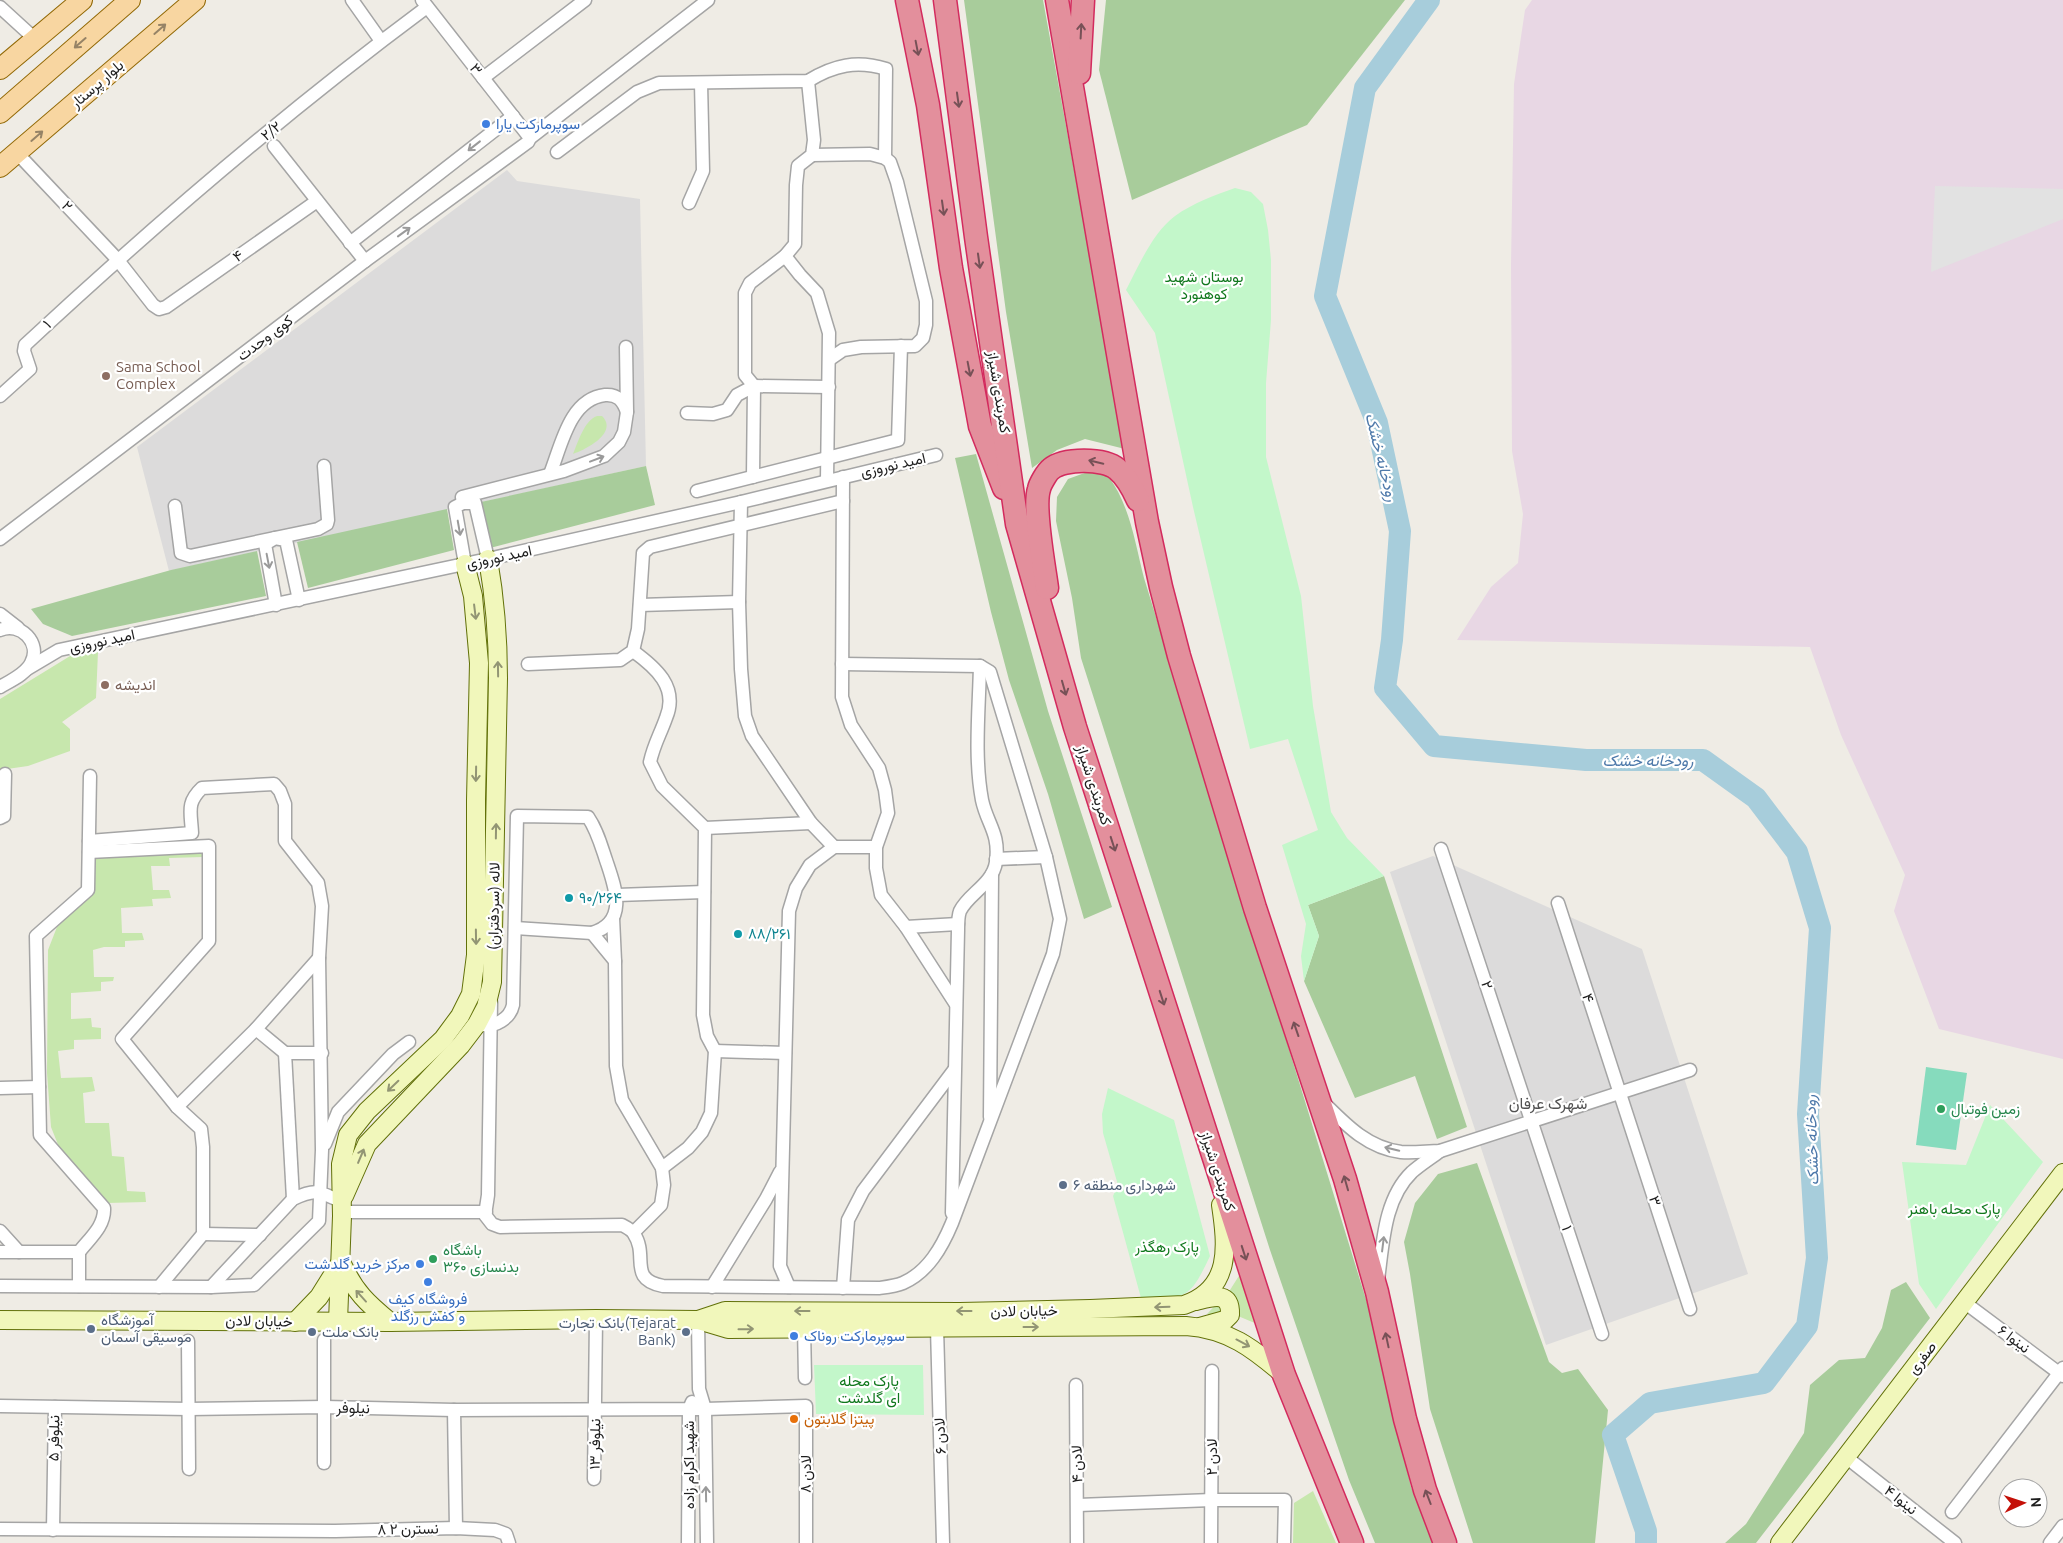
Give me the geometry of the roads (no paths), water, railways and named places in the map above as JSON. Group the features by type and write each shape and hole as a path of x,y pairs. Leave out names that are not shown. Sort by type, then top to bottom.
{"highway":[{"path":"907,0 928,105 951,268 980,426 1017,524"},
{"name":"کمربندی شیراز","path":"945,0 976,238 1017,524 1078,736 1284,1375 1352,1543"},
{"path":"1057,0 1147,522 1161,586 1182,665 1255,908 1345,1179 1377,1292 1405,1419 1425,1490 1445,1543"},
{"path":"1077,114 1082,0"},
{"path":"1056,660 1037,505 1039,488 1051,469 1077,460 1092,461 1115,468 1131,485 1147,522"}],"main road":[{"path":"0,69 82,0"},
{"path":"0,112 110,13 130,0"},
{"name":"بلوار پرستار","path":"0,167 195,0"},
{"path":"63,15 110,13"}],"street":[{"path":"352,0 381,41"},
{"path":"483,78 585,0"},
{"name":"کوی وحدت","path":"0,539 365,261 528,142 530,138 708,0"},
{"name":"۲/۲","path":"117,259 381,41 424,3"},
{"name":"۳","path":"424,3 530,138"},
{"path":"0,7 35,39"},
{"path":"557,152 637,92 659,83 808,81 819,74 859,63 886,69 885,158"},
{"path":"808,81 814,140 812,155"},
{"path":"689,203 703,171 701,83"},
{"path":"350,243 513,116"},
{"path":"274,146 316,202 365,261"},
{"name":"۲","path":"17,153 117,259 153,305 160,308"},
{"path":"753,477 754,386 746,375 745,294 750,283 786,256 795,244 798,166 812,155 870,154 885,158 890,162 897,182 926,301 926,325 923,338 914,346 843,350 830,359"},
{"name":"۴","path":"160,308 166,306 316,202"},
{"path":"786,256 817,293 829,333 827,480"},
{"name":"۱","path":"0,396 30,369 24,351 25,345 117,259"},
{"path":"696,491 898,440 901,346"},
{"path":"463,503 462,497 550,474 604,456 619,442 624,432 627,412 626,347"},
{"path":"687,413 713,414 727,410 737,395 754,386 829,387"},
{"path":"550,474 564,436 576,413 586,402 597,396 616,396 623,402 627,412"},
{"name":"امید نوروزی","path":"59,650 488,559 741,502 936,455"},
{"path":"175,506 181,553 184,556 318,529 327,524 328,515 324,466"},
{"path":"843,477 842,697 851,725 879,768 885,790 888,813 876,847 876,868 882,896 906,927 955,1003"},
{"path":"528,664 620,660 633,651 638,629 643,553 650,547 741,527 843,501"},
{"path":"465,564 455,507 463,503 475,502 488,559"},
{"path":"741,502 739,602 741,669 745,716 752,736 811,823 834,847"},
{"path":"276,605 265,544 275,538 286,540 299,600"},
{"name":"لاله (سردفتران)","path":"342,1209 367,1144 461,1045 483,1025 492,982 498,630 488,559"},
{"name":"لاله (سردفتران)","path":"338,1322 341,1263 341,1164 348,1136 367,1111 443,1039 460,1016 471,994 476,955 476,800 479,663 474,596 465,564"},
{"path":"640,605 739,602"},
{"path":"0,614 44,647 59,650"},
{"path":"0,630 12,628 23,632 31,640 34,656 23,672"},
{"path":"1,678 23,672 59,650"},
{"path":"633,651 654,667 664,681 669,694 667,716 654,742 650,762 662,786 705,828 703,1015 706,1036 716,1051 711,1113 702,1132 688,1148 662,1168"},
{"path":"483,1025 488,1195 486,1214 492,1224 500,1227 622,1225 634,1232 639,1245 642,1274 650,1284 663,1286 880,1288 902,1283 920,1272 935,1256 952,1223 1054,954 1060,919 1046,856 990,672 980,666 842,664"},
{"path":"980,666 979,767 982,801 992,825 997,845 992,874 990,1125"},
{"path":"0,818 4,816 5,774"},
{"path":"79,1286 80,1252 98,1230 104,1217 104,1208 40,1135 36,936 88,890 90,776"},
{"path":"0,1286 211,1287 254,1284 319,1221 322,1150 320,958 322,906 318,882 285,841 285,804 280,791 274,784 202,788 193,797 191,806 192,833 89,846"},
{"path":"476,800 496,799"},
{"path":"460,1016 483,1025 503,1020 512,1011 517,816 588,817 596,828 617,895 613,918 616,1066 622,1100 662,1168 664,1185 661,1205 634,1232"},
{"path":"705,828 811,823"},
{"path":"89,846 209,846 209,941 122,1039 177,1107 201,1129 203,1147 203,1234 159,1287"},
{"path":"790,1287 780,1266 789,911 796,888 810,865 834,847 876,847"},
{"name":"۲","path":"1441,849 1532,1122"},
{"path":"996,859 1046,856"},
{"path":"952,1223 958,924 960,911 992,874"},
{"path":"617,895 704,892"},
{"name":"۴","path":"1558,903 1619,1093"},
{"path":"515,928 592,933 604,928 613,918"},
{"path":"906,927 958,924"},
{"path":"592,933 615,961"},
{"path":"177,1107 256,1029 320,958"},
{"path":"256,1029 285,1053 322,1053"},
{"path":"322,1150 338,1112 393,1054 409,1042"},
{"path":"716,1051 786,1053"},
{"path":"285,1053 293,1199"},
{"path":"393,1054 408,1071"},
{"path":"843,1288 848,1220 855,1206 863,1191 954,1070"},
{"path":"1320,1100 1350,1129 1376,1146 1401,1152 1440,1151 1690,1070"},
{"path":"0,1088 39,1087"},
{"name":"۳","path":"1619,1093 1690,1310"},
{"name":"۱","path":"1532,1122 1602,1334"},
{"path":"1377,1292 1385,1225 1393,1200 1412,1172 1440,1151"},
{"path":"1196,1301 1218,1279 1226,1253 1225,1229 1214,1159"},
{"path":"712,1287 766,1199 782,1168"},
{"name":"صفری","path":"1780,1543 2063,1173"},
{"path":"211,1287 293,1199 309,1192 319,1192 342,1209 486,1214"},
{"path":"0,1231 19,1252"},
{"path":"203,1234 260,1235"},
{"path":"0,1252 80,1252"},
{"path":"295,1322 319,1297 341,1263"},
{"path":"341,1263 352,1285 363,1299 390,1322"},
{"name":"خیابان لادن","path":"0,1320 390,1322 596,1319 698,1320 728,1329 1200,1327 1225,1320 1230,1315 1230,1307 1226,1300 1220,1297 1171,1306 1080,1310 726,1311 698,1320"},
{"name":"۶ نینوا","path":"1964,1302 2062,1373"},
{"name":"۱۳ نیلوفر","path":"594,1479 596,1319"},
{"name":"شهید اکرام زاده","path":"698,1320 699,1389 705,1409 707,1543"},
{"name":"خیابان لادن","path":"1200,1327 1242,1341 1256,1350 1284,1375"},
{"path":"804,1328 805,1378"},
{"name":"۶ لادن","path":"937,1328 943,1543"},
{"path":"324,1340 324,1464"},
{"path":"188,1341 189,1469"},
{"name":"۲ لادن","path":"1211,1543 1212,1371"},
{"path":"1952,1512 2062,1373"},
{"name":"۴ لادن","path":"1076,1385 1077,1543"},
{"name":"شهید اکرام زاده","path":"688,1543 688,1409 699,1389"},
{"name":"نیلوفر","path":"0,1406 190,1410 325,1407 454,1410 705,1409 806,1406"},
{"name":"۸ لادن","path":"806,1406 806,1543"},
{"name":"۵ نیلوفر","path":"40,1543 47,1530 54,1470 55,1407"},
{"path":"454,1410 456,1528"},
{"name":"۴ نینوا","path":"1846,1457 1955,1543"},
{"path":"1078,1505 1212,1500 1285,1500 1284,1543"},
{"path":"2050,1543 2063,1526"},
{"name":"۸ نسترن ۲","path":"0,1529 47,1530 117,1536 335,1537 456,1528 495,1530 506,1534 509,1543"}],"waterway":[{"name":"رودخانه خشک","path":"1429,0 1365,88 1325,296 1377,423 1400,531 1392,640 1385,688 1434,746 1586,760 1703,760 1756,798 1797,852 1820,928 1808,1114 1817,1258 1807,1326 1764,1383 1650,1403 1613,1435 1646,1531 1646,1543"}],"place":[{"name":"سوپرمارکت یارا","path":"486,124"},
{"name":"Sama School Complex","path":"106,376"},
{"name":"اندیشه","path":"105,685"},
{"name":"۹۰/۲۶۴","path":"569,898"},
{"name":"۸۸/۲۶۱","path":"738,934"},
{"name":"زمین فوتبال","path":"1941,1109"},
{"name":"شهرداری منطقه ۶","path":"1063,1185"},
{"name":"باشگاه بدنسازی ۳۶۰","path":"433,1259"},
{"name":"مرکز خرید گلدشت","path":"420,1264"},
{"name":"فروشگاه کیف و کفش رزگلد","path":"428,1282"},
{"name":"آموزشگاه موسیقی آسمان","path":"91,1329"},
{"name":"بانک ملت","path":"312,1332"},
{"name":"بانک تجارت(Tejarat Bank)","path":"686,1332"},
{"name":"سوپرمارکت روناک","path":"794,1336"},
{"name":"پیتزا گلابتون","path":"794,1419"}],"district":[{"name":"شهرک عرفان","path":"1548,1103"}],"park label":[{"name":"بوستان شهید کوهنورد","path":"1204,286"},
{"name":"پارک محله باهنر","path":"1954,1209"},
{"name":"پارک رهگذر","path":"1167,1247"},
{"name":"پارک محله ای گلدشت","path":"869,1390"}]}
